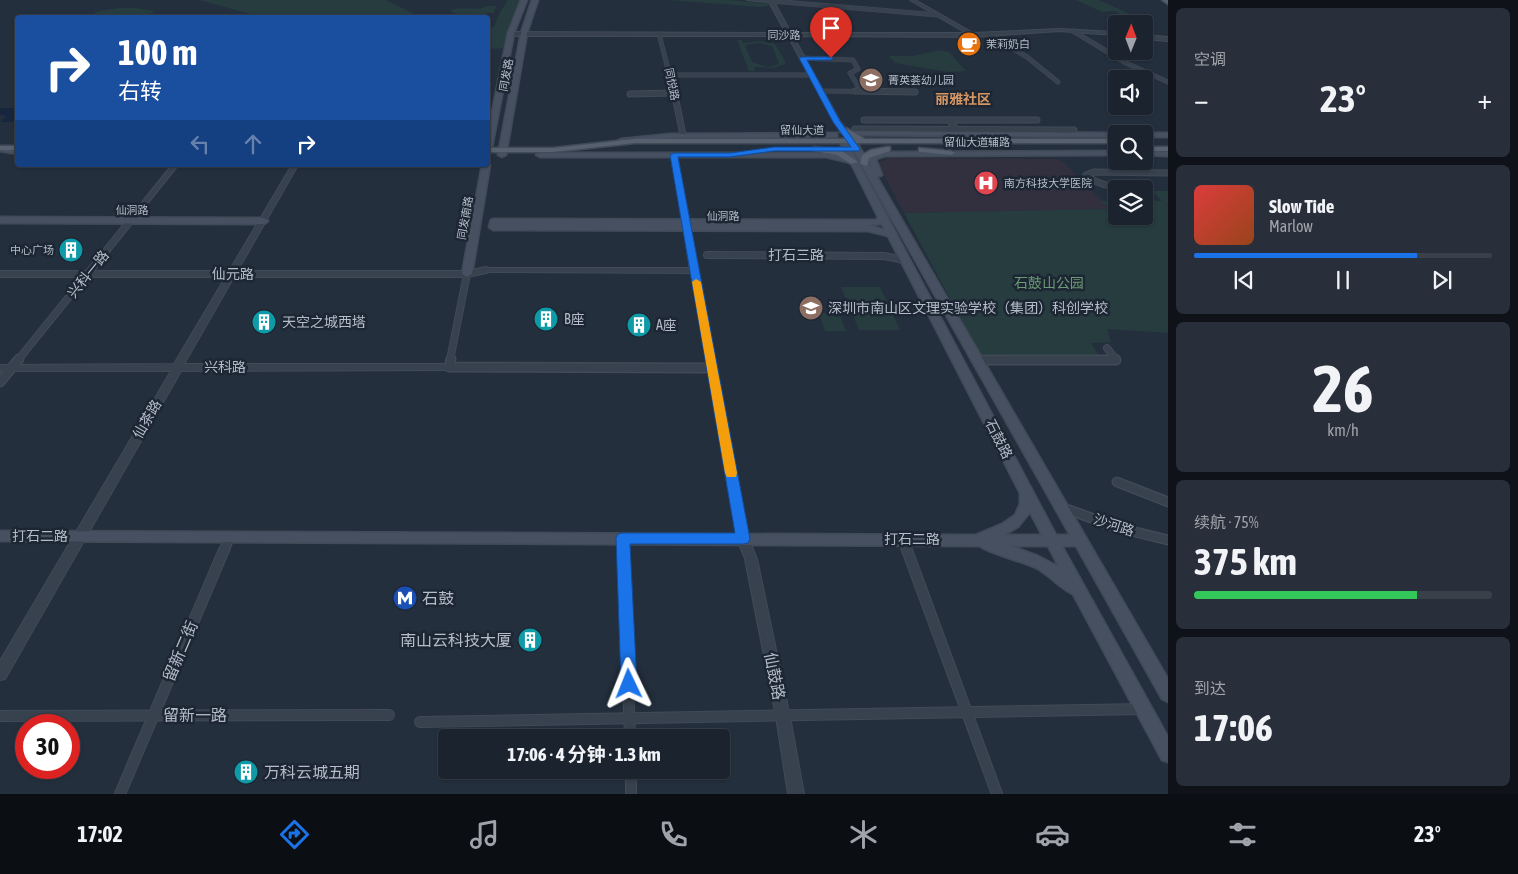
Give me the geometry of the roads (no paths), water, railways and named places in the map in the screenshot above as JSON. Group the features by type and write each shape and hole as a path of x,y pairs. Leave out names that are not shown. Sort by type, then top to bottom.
{"main road":[{"name":"同发路","path":"490,139 511,34 524,0"},
{"name":"同发路","path":"503,153 524,34 535,0"},
{"path":"936,141 959,132"},
{"name":"留仙大道辅路","path":"614,142 683,135 844,137 959,132 1108,135"},
{"path":"737,135 774,145"},
{"path":"1153,135 1168,135"},
{"name":"留仙大道","path":"490,155 614,142 816,145 844,137 878,141 1108,141"},
{"name":"留仙大道","path":"844,137 887,150 1108,151"},
{"path":"816,145 826,140 844,137"},
{"name":"石鼓路","path":"844,137 859,163 883,217 1023,486 1168,754"},
{"path":"0,140 15,140"},
{"path":"1153,141 1168,141"},
{"name":"留仙大道","path":"490,150 503,153 540,155 611,149 774,145"},
{"path":"730,155 774,145"},
{"path":"816,145 839,153 859,163"},
{"path":"0,148 15,148"},
{"path":"0,148 15,151"},
{"path":"1153,150 1168,149"},
{"path":"859,163 870,154 887,150"},
{"path":"922,150 951,153"},
{"name":"留仙大道辅路","path":"877,187 882,182 872,162 875,156 885,154 1108,151"},
{"path":"490,162 503,153"},
{"path":"1153,153 1168,154"},
{"path":"540,155 826,155 859,163"},
{"name":"石鼓路","path":"859,163 877,187 1168,694"},
{"name":"同发南路","path":"467,274 486,167"},
{"name":"仙洞路","path":"493,224 866,224 879,222 883,217"},
{"name":"仙洞路","path":"0,220 128,224"},
{"name":"仙洞路","path":"0,226 262,224"},
{"name":"仙洞路","path":"686,225 868,228 880,229 892,234"},
{"path":"972,540 1008,528 1022,517 1027,503 1023,486"},
{"name":"打石二路","path":"0,536 1081,541"},
{"path":"972,540 1038,561 1061,576 1086,604"}],"street":[{"path":"749,0 938,15"},
{"path":"912,0 972,35"},
{"name":"石鼓路","path":"771,1 844,137"},
{"name":"同沙路","path":"511,34 972,35 1073,31 1108,33"},
{"path":"1073,31 1126,63 1168,82"},
{"name":"同悦路","path":"659,34 662,50 667,60 683,135"},
{"path":"989,34 1027,57 1058,82"},
{"path":"1153,38 1168,39"},
{"path":"802,58 853,60 858,69 850,73 861,91"},
{"path":"670,75 812,75"},
{"path":"820,91 915,92"},
{"path":"630,94 674,92"},
{"path":"864,120 1037,120"},
{"path":"949,120 959,132"},
{"path":"855,129 959,132 1074,130"},
{"name":"仙鼓路","path":"674,155 743,539 751,558 783,717 796,794"},
{"name":"兴科一路","path":"0,382 173,167"},
{"name":"仙茶路","path":"0,674 295,167"},
{"path":"1108,185 1097,185 1086,175 1094,172 1168,173"},
{"path":"884,256 895,252 899,245"},
{"name":"打石三路","path":"707,255 884,256 900,259 909,265"},
{"path":"486,270 694,271"},
{"name":"仙元路","path":"0,274 467,274 486,270"},
{"path":"467,274 449,367 712,368"},
{"path":"976,360 1116,360 1107,348"},
{"name":"兴科路","path":"0,368 449,367"},
{"path":"1117,482 1168,502"},
{"name":"沙河路","path":"1061,507 1119,528 1168,540"},
{"name":"留新二街","path":"120,794 230,536"},
{"path":"623,538 630,729"},
{"path":"903,539 996,794"},
{"path":"420,722 630,720 1144,709"},
{"name":"留新一路","path":"0,716 389,715"},
{"path":"631,779 631,794"}],"water":[{"path":"0,108 15,108 15,122 0,122 6,116 0,115"}],"place":[{"name":"茉莉奶白","path":"969,44"},
{"name":"菁英荟幼儿园","path":"871,80"},
{"name":"南方科技大学医院","path":"986,183"},
{"name":"中心广场","path":"71,250"},
{"name":"深圳市南山区文理实验学校（集团）科创学校","path":"811,308"},
{"name":"B座","path":"546,319"},
{"name":"天空之城西塔","path":"264,322"},
{"name":"A座","path":"639,325"},
{"name":"石鼓","path":"405,598"},
{"name":"南山云科技大厦","path":"530,640"},
{"name":"万科云城五期","path":"246,772"}],"district":[{"name":"丽雅社区","path":"963,99"}],"park label":[{"name":"石鼓山公园","path":"1049,283"}]}
